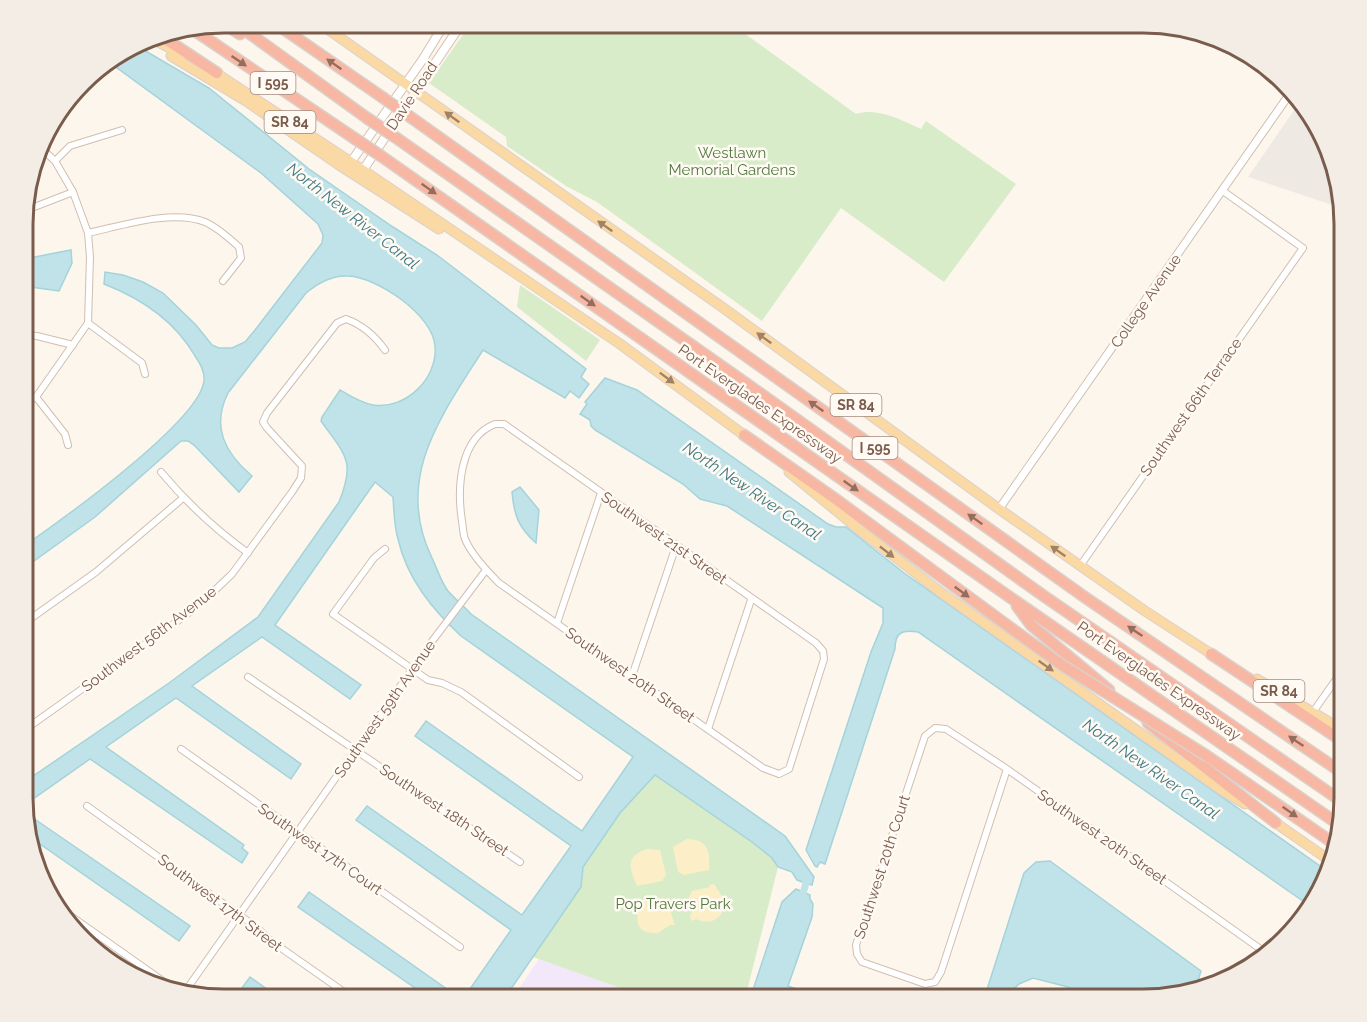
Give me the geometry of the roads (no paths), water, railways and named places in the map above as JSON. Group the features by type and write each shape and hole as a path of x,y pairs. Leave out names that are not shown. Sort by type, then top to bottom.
{"highway":[{"path":"239,33 321,86"},
{"path":"250,33 321,86 747,384 1024,582 1334,796"},
{"name":"Port Everglades Expressway","path":"290,33 410,116 1086,598 1334,767"},
{"name":"Port Everglades Expressway","path":"200,35 381,156 1011,598 1332,820"},
{"path":"169,41 216,73"},
{"path":"744,435 1062,664 1207,756 1329,839"},
{"path":"1011,598 1031,625 1179,749 1276,823"},
{"path":"1211,654 1334,735"}],"main road":[{"name":"SR 84","path":"334,33 722,307 1080,566 1211,654 1334,725"},
{"name":"Davie Road","path":"351,162 438,33"},
{"name":"Davie Road","path":"363,170 455,33"},
{"name":"SR 84","path":"160,44 216,73 620,344 744,435 861,531 939,591 1223,791 1276,823 1324,856"},
{"path":"158,45 246,101 339,165 459,241 519,275"}],"street":[{"name":"College Avenue","path":"999,509 1286,99"},
{"path":"55,161 70,146 122,130"},
{"path":"33,398 88,322 90,257 88,233 73,192 55,161 47,154"},
{"name":"Southwest 66th Terrace","path":"1080,566 1303,248 1223,191"},
{"path":"34,208 73,192"},
{"path":"88,233 167,218 187,218 205,222 239,247 241,258 223,281"},
{"name":"Southwest 56th Avenue","path":"33,724 186,615 232,574 248,553 301,477 302,466 263,422 267,413 337,323 346,319 356,322 377,338 385,350"},
{"path":"88,322 142,363 145,374"},
{"path":"33,336 73,345"},
{"path":"36,397 65,434 68,445"},
{"name":"Southwest 21st Street","path":"486,570 465,540 460,508 461,469 471,446 485,427 504,424 823,651 824,659 789,769 779,774"},
{"path":"161,472 183,498 248,553"},
{"path":"557,623 601,493"},
{"path":"33,617 96,572 183,498"},
{"path":"632,676 676,546"},
{"path":"385,549 374,558 333,614 428,680 442,683 461,692 579,777"},
{"name":"Southwest 59th Avenue","path":"190,985 463,598 486,570"},
{"name":"Southwest 20th Street","path":"486,570 500,583 763,768 779,774"},
{"path":"708,729 752,600"},
{"name":"Southwest 18th Street","path":"248,677 520,862"},
{"path":"1313,712 1334,682"},
{"name":"Southwest 20th Street","path":"935,728 946,729 1007,769 1259,949"},
{"name":"Southwest 20th Court","path":"935,728 925,736 856,945 857,954 862,962 925,984 935,982 941,972 1007,769"},
{"name":"Southwest 17th Court","path":"181,749 460,947"},
{"name":"Southwest 17th Street","path":"87,806 239,914 270,941 340,989"},
{"path":"80,923 155,975"}],"water":[{"name":"North New River Canal","path":"145,51 209,88 309,169 437,255 586,369 581,377 589,384 579,398 570,391 565,398 483,350 439,423 420,474 418,501 421,529 439,575 448,591 471,614 785,836 814,877 812,885 797,880 792,872 778,867 772,858 752,842 655,775 620,813 583,867 581,887 511,989 470,989 511,930 356,820 367,806 522,915 571,846 415,736 426,721 582,831 633,757 461,636 441,616 422,593 402,554 396,529 393,497 375,482 275,625 361,685 350,699 262,637 192,686 301,764 291,779 176,698 106,747 244,845 242,848 248,853 242,863 90,759 33,799 33,776 169,683 258,617 339,502 347,476 345,458 342,450 321,421 340,390 360,401 373,405 385,405 408,397 418,389 431,369 435,358 432,334 425,322 402,300 388,290 360,278 336,277 320,283 306,293 228,393 223,405 221,428 228,449 252,476 239,492 195,446 188,441 181,441 95,517 33,562 33,540 126,470 154,445 179,421 196,399 204,381 199,362 187,343 156,312 131,296 104,284 105,272 143,282 163,293 196,325 212,345 219,348 232,348 245,342 322,243 323,235 318,224 261,173 116,67"},
{"path":"71,250 72,263 59,291 33,287 33,257"},
{"name":"North New River Canal","path":"605,378 637,390 828,524 846,527 904,573 1321,866 1303,901 918,632 913,631 901,633 896,638 895,649 825,864 820,862 817,867 815,866 806,850 871,652 883,623 883,608 727,506 700,499 683,484 595,430 590,420 580,414 587,404 585,402"},
{"path":"520,487 539,510 536,543 521,526 514,507 512,492"},
{"path":"34,819 190,926 179,941 39,843"},
{"path":"1050,861 1201,971 1198,980 1155,989 1070,989 1033,978 1013,989 987,989 1024,873 1036,862"},
{"path":"796,889 810,895 813,904 812,917 788,986 797,989 753,989 782,902"},
{"path":"309,892 447,989 417,989 298,907"},
{"path":"250,977 267,989 241,989"}],"waterway":[{"path":"801,900 807,880 803,877"}],"park label":[{"name":"Westlawn Memorial Gardens","path":"732,162"},
{"name":"Pop Travers Park","path":"673,904"}]}
